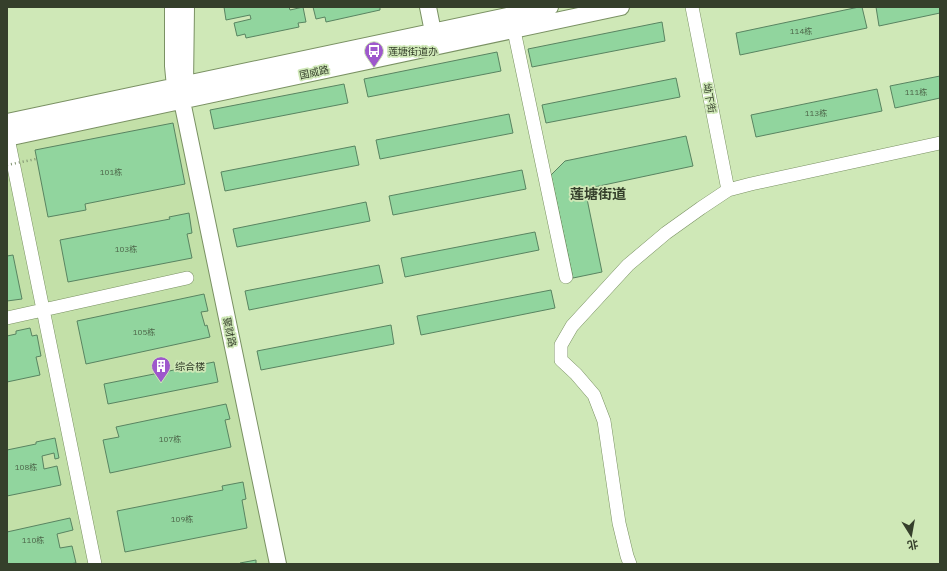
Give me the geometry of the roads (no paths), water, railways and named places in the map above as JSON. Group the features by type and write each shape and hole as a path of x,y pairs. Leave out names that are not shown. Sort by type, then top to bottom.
{"street":[{"name":"聚财路","path":"173,7 172,66 181,91 278,564"},
{"name":"聚财路","path":"181,91 186,7"},
{"path":"428,7 433,32"},
{"name":"国威路","path":"181,91 512,23 550,7"},
{"name":"国威路","path":"7,133 433,32 512,23 621,7"},
{"name":"坳下街","path":"692,7 728,190"},
{"path":"512,23 566,277"},
{"path":"7,133 95,564"},
{"path":"630,564 626,556 619,523 604,421 594,395 576,374 561,360 561,345 572,326 628,265 666,233 728,190 940,143"},
{"path":"7,318 187,278"}],"place":[{"name":"莲塘街道办","path":"374,68"},
{"name":"综合楼","path":"161,383"}],"district":[{"name":"莲塘街道","path":"598,194"}]}
